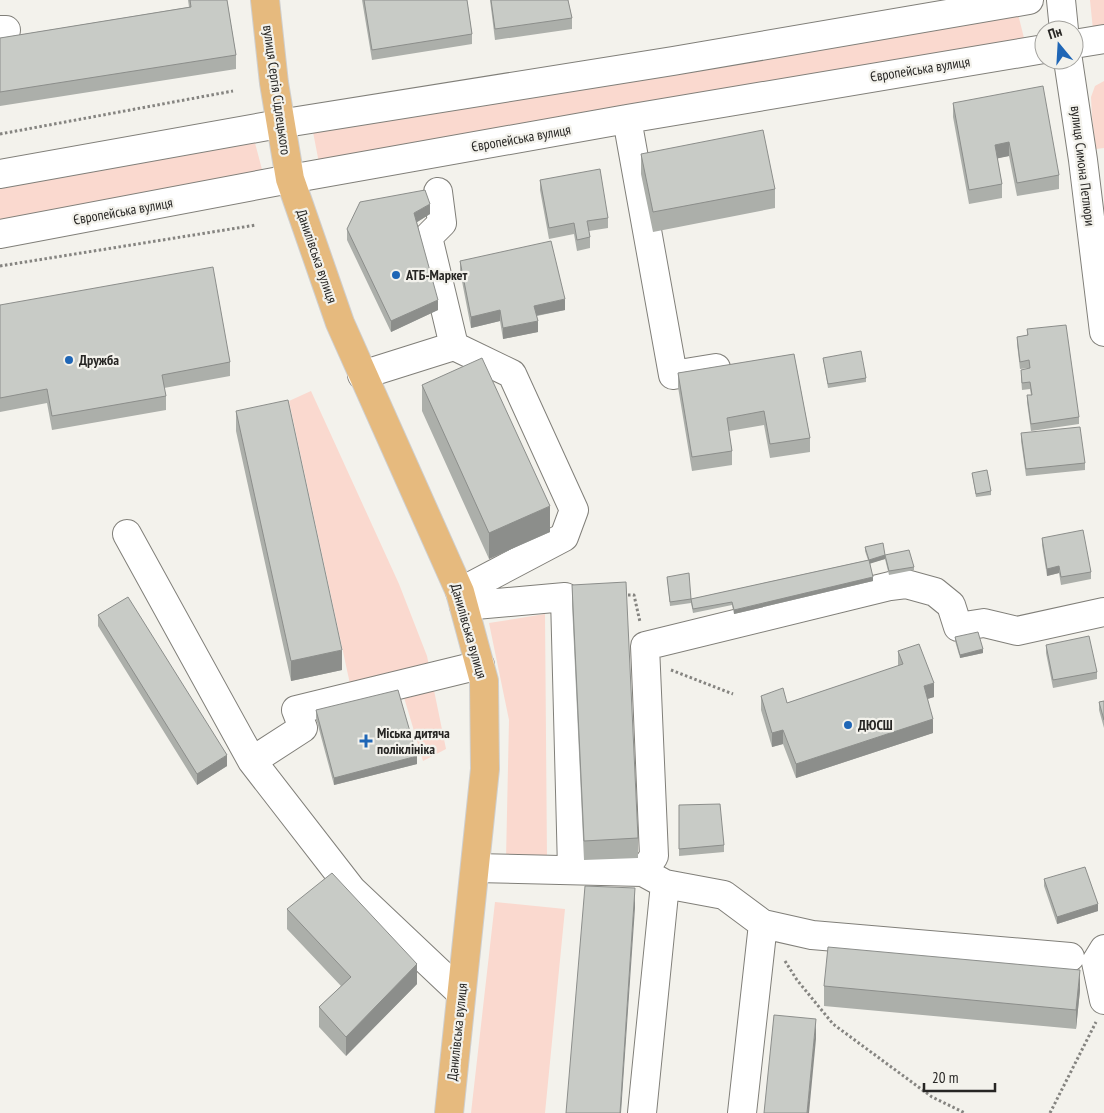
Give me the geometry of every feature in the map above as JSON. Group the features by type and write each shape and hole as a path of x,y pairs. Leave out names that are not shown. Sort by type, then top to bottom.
{"main road":[{"name":"вулиця Сергія Сідлецького","path":"265,0 279,124 290,179"},
{"name":"Данилівська вулиця","path":"290,179 340,323 462,599 484,682 485,769 449,1113"}],"street":[{"path":"0,174 279,124 673,61 1029,0"},
{"path":"1061,0 1063,20"},
{"path":"1084,42 1104,39"},
{"name":"Європейська вулиця","path":"0,234 290,179 627,119 1034,51"},
{"name":"вулиця Симона Петлюри","path":"1070,70 1083,160 1104,332"},
{"path":"627,119 673,375 738,364"},
{"path":"438,192 442,224 428,237 454,346"},
{"path":"362,374 454,346 512,374 574,510 564,537 462,599"},
{"path":"126,534 252,761 352,890 461,993"},
{"path":"642,1113 654,878 645,654 881,588 906,584 935,592 951,605 958,627 984,624 1017,631 1104,612"},
{"path":"462,599 565,597 572,870"},
{"path":"252,761 303,728 296,710 480,665"},
{"path":"475,868 572,870 654,878 724,895 763,924 812,935 1070,957"},
{"path":"742,1113 763,924"},
{"path":"1102,1008 1096,962 1104,949"}],"path":[{"path":"0,134 232,91"},
{"path":"0,266 256,225"},
{"path":"614,595 634,595 645,654 733,694"},
{"path":"782,956 797,980 834,1024 932,1098 965,1113"},
{"path":"1050,1113 1102,1008"}],"shaded area":[{"path":"1090,0 1104,0 1104,28 1093,30"},
{"path":"1018,14 1025,42 319,163 313,132"},
{"path":"1104,81 1104,148 1096,149 1091,97 1095,86"},
{"path":"255,143 264,177 0,225 0,188"},
{"path":"311,391 399,584 427,656 446,749 423,761 397,674 350,684 289,401"},
{"path":"545,614 547,860 506,859 509,720 489,623"},
{"path":"495,902 565,909 545,1113 471,1113"}],"building":[{"path":"190,0 227,0 236,55 0,92 0,38 191,7"},
{"path":"364,0 467,0 472,34 372,50"},
{"path":"491,0 568,0 572,18 495,29"},
{"path":"1043,86 1059,175 1017,183 1009,142 995,145 1002,184 969,190 953,103"},
{"path":"763,130 775,189 653,212 641,154"},
{"path":"600,169 608,218 587,221 590,237 577,240 574,223 549,228 540,180"},
{"name":"АТБ-Маркет","path":"425,190 430,204 414,213 438,300 391,321 347,229 360,202"},
{"path":"551,241 565,299 534,306 538,321 503,328 500,310 471,317 460,261"},
{"path":"213,267 230,362 162,375 166,396 52,416 47,389 0,398 0,305"},
{"path":"1066,325 1079,417 1031,424 1027,395 1032,395 1030,382 1022,383 1021,370 1030,368 1029,360 1020,362 1017,337 1028,335 1027,329"},
{"path":"861,351 866,378 828,384 823,358"},
{"path":"794,354 810,438 770,444 764,411 727,418 732,451 692,457 678,373"},
{"path":"482,358 550,506 489,533 422,385"},
{"path":"288,400 342,650 291,661 236,411"},
{"path":"1080,427 1085,463 1026,469 1021,433"},
{"path":"987,470 991,491 976,494 972,473"},
{"path":"1083,530 1091,572 1061,577 1059,566 1047,569 1042,538"},
{"path":"883,543 885,555 869,560 865,547"},
{"path":"909,550 914,567 889,571 885,555"},
{"path":"869,560 873,577 734,610 732,602 693,609 691,599"},
{"path":"689,573 691,599 670,602 667,577"},
{"path":"626,582 638,838 584,841 572,585"},
{"path":"128,597 227,755 197,774 98,615"},
{"path":"978,632 983,649 960,655 955,637"},
{"path":"1089,636 1097,672 1053,680 1046,645"},
{"name":"ДЮСШ","path":"919,644 934,683 924,686 933,719 796,764 783,730 772,733 761,696 783,688 787,703 903,664 898,651"},
{"name":"Міська дитяча поліклініка","path":"398,690 417,756 334,778 316,710"},
{"path":"1104,701 1104,720 1099,702"},
{"path":"720,804 724,845 679,849 679,805"},
{"path":"1085,867 1098,904 1057,917 1044,879"},
{"path":"332,873 417,964 346,1037 319,1007 351,977 287,909"},
{"path":"585,886 635,888 620,1113 566,1113"},
{"path":"828,947 1080,970 1076,1010 824,986"},
{"path":"774,1015 816,1019 807,1113 764,1113"}],"place":[{"name":"АТБ-Маркет","path":"396,275"},
{"name":"Дружба","path":"69,360"},
{"name":"ДЮСШ","path":"848,725"},
{"name":"Міська дитяча поліклініка","path":"366,741"}]}
